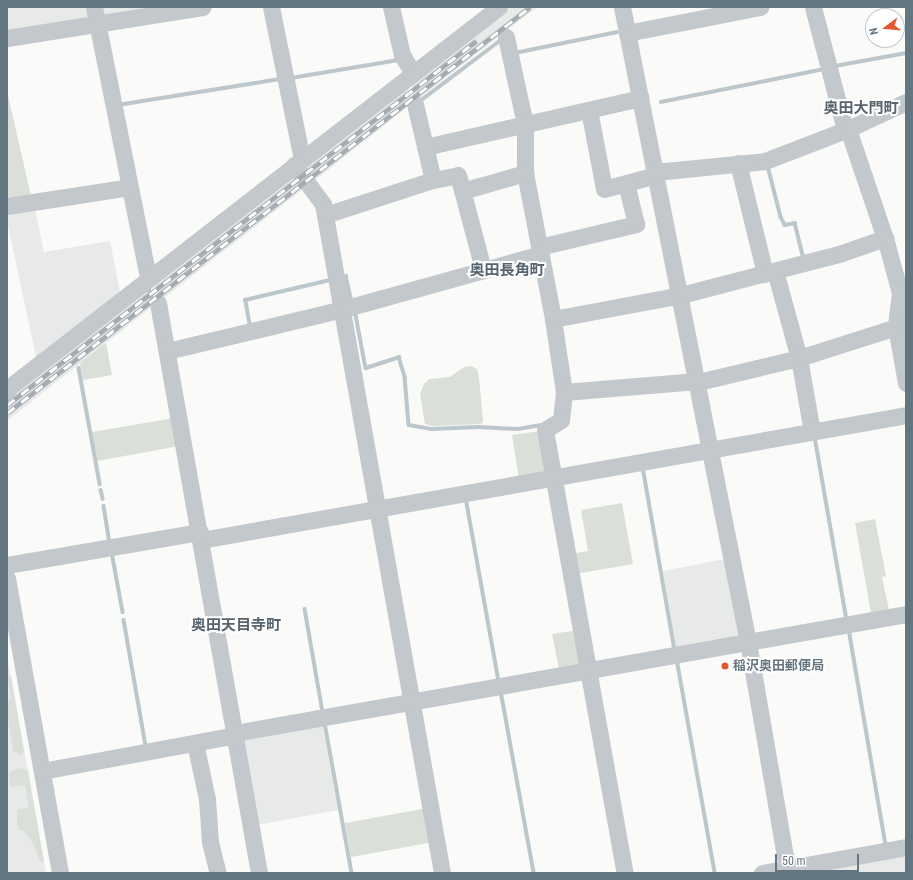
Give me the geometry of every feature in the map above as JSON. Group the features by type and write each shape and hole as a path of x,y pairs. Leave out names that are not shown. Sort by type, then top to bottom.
{"street":[{"path":"94,7 148,278"},
{"path":"7,38 203,7"},
{"path":"271,7 298,162 323,204 343,309 442,873"},
{"path":"391,7 402,54 413,73"},
{"path":"7,389 148,278 499,7"},
{"path":"622,7 698,382 748,642 787,871"},
{"path":"627,33 760,7"},
{"path":"813,7 847,129 903,292 896,326 904,358 906,383"},
{"path":"506,38 525,124 525,173 553,318 564,392 561,420 545,430 625,873"},
{"path":"425,147 640,98"},
{"path":"589,110 604,189 656,173 765,161 847,129 906,102"},
{"path":"415,104 433,180"},
{"path":"738,163 770,272 799,358 812,432"},
{"path":"462,191 525,173"},
{"path":"325,215 433,180 458,175 483,269"},
{"path":"167,351 343,309 636,224 626,183"},
{"path":"7,206 130,186"},
{"path":"553,318 680,295 842,253 885,238"},
{"path":"158,303 259,873"},
{"path":"564,392 698,382 799,358 896,326"},
{"path":"7,565 378,509 906,415"},
{"path":"7,578 10,614 42,771 60,873"},
{"path":"42,771 195,743 235,734 906,614"},
{"path":"195,743 207,799 210,842 218,873"},
{"path":"762,873 787,871 906,847"}],"shaded area":[{"path":"7,7 86,7 90,22 7,35"},
{"path":"97,7 173,7 99,19"},
{"path":"511,7 537,7 417,100 412,84"},
{"path":"408,89 412,103 313,182 304,170"},
{"path":"7,91 31,196 7,200"},
{"path":"297,175 307,186 160,301 155,286"},
{"path":"34,204 44,252 110,241 120,292 36,357 7,221 7,208"},
{"path":"148,291 153,306 7,421 7,400"},
{"path":"106,343 112,375 83,380 80,363"},
{"path":"471,366 477,369 479,377 483,421 481,424 432,426 425,424 420,394 424,384 429,379 450,377 464,367"},
{"path":"174,418 179,446 97,461 92,432"},
{"path":"540,431 551,473 519,479 512,435"},
{"path":"622,503 633,564 575,574 571,554 588,551 581,510"},
{"path":"875,519 886,576 882,577 889,610 871,613 855,523"},
{"path":"725,559 740,638 676,649 663,571"},
{"path":"578,630 584,665 559,669 552,634"},
{"path":"7,656 28,771 46,873 7,873"},
{"path":"11,676 24,752 20,755 13,752 7,712 7,700 11,699 8,677"},
{"path":"322,723 338,810 257,825 241,737"},
{"path":"19,768 28,771 44,862 40,861 33,843 24,831 19,830 17,824 17,809 29,808 25,785 10,787 9,773"},
{"path":"428,808 434,842 351,857 345,823"},
{"path":"906,852 906,873 797,873"}],"waterway":[{"path":"515,53 617,32"},
{"path":"419,102 501,40"},
{"path":"835,66 906,53"},
{"path":"291,78 399,60"},
{"path":"661,102 824,69"},
{"path":"118,105 281,79"},
{"path":"768,166 781,217 785,225 795,223 804,259"},
{"path":"342,277 346,276 352,302"},
{"path":"250,327 245,300 330,280"},
{"path":"149,289 153,302"},
{"path":"355,310 366,368 399,357 405,377 409,425 431,429 479,427 518,429 541,425"},
{"path":"79,368 100,484"},
{"path":"7,400 14,394"},
{"path":"815,437 847,620"},
{"path":"643,467 675,650"},
{"path":"101,490 103,499"},
{"path":"466,498 499,681"},
{"path":"104,506 110,542"},
{"path":"112,552 123,612"},
{"path":"305,609 323,712"},
{"path":"124,620 146,746"},
{"path":"849,629 886,845"},
{"path":"677,659 715,873"},
{"path":"501,691 534,873"},
{"path":"325,723 352,873"}],"railway":[{"path":"7,413 530,7"},
{"path":"7,405 476,41"}],"place":[{"name":"稲沢奥田郵便局","path":"725,666"}],"district":[{"name":"奥田大門町","path":"861,109"},
{"name":"奥田長角町","path":"507,271"},
{"name":"奥田天目寺町","path":"236,626"}]}
